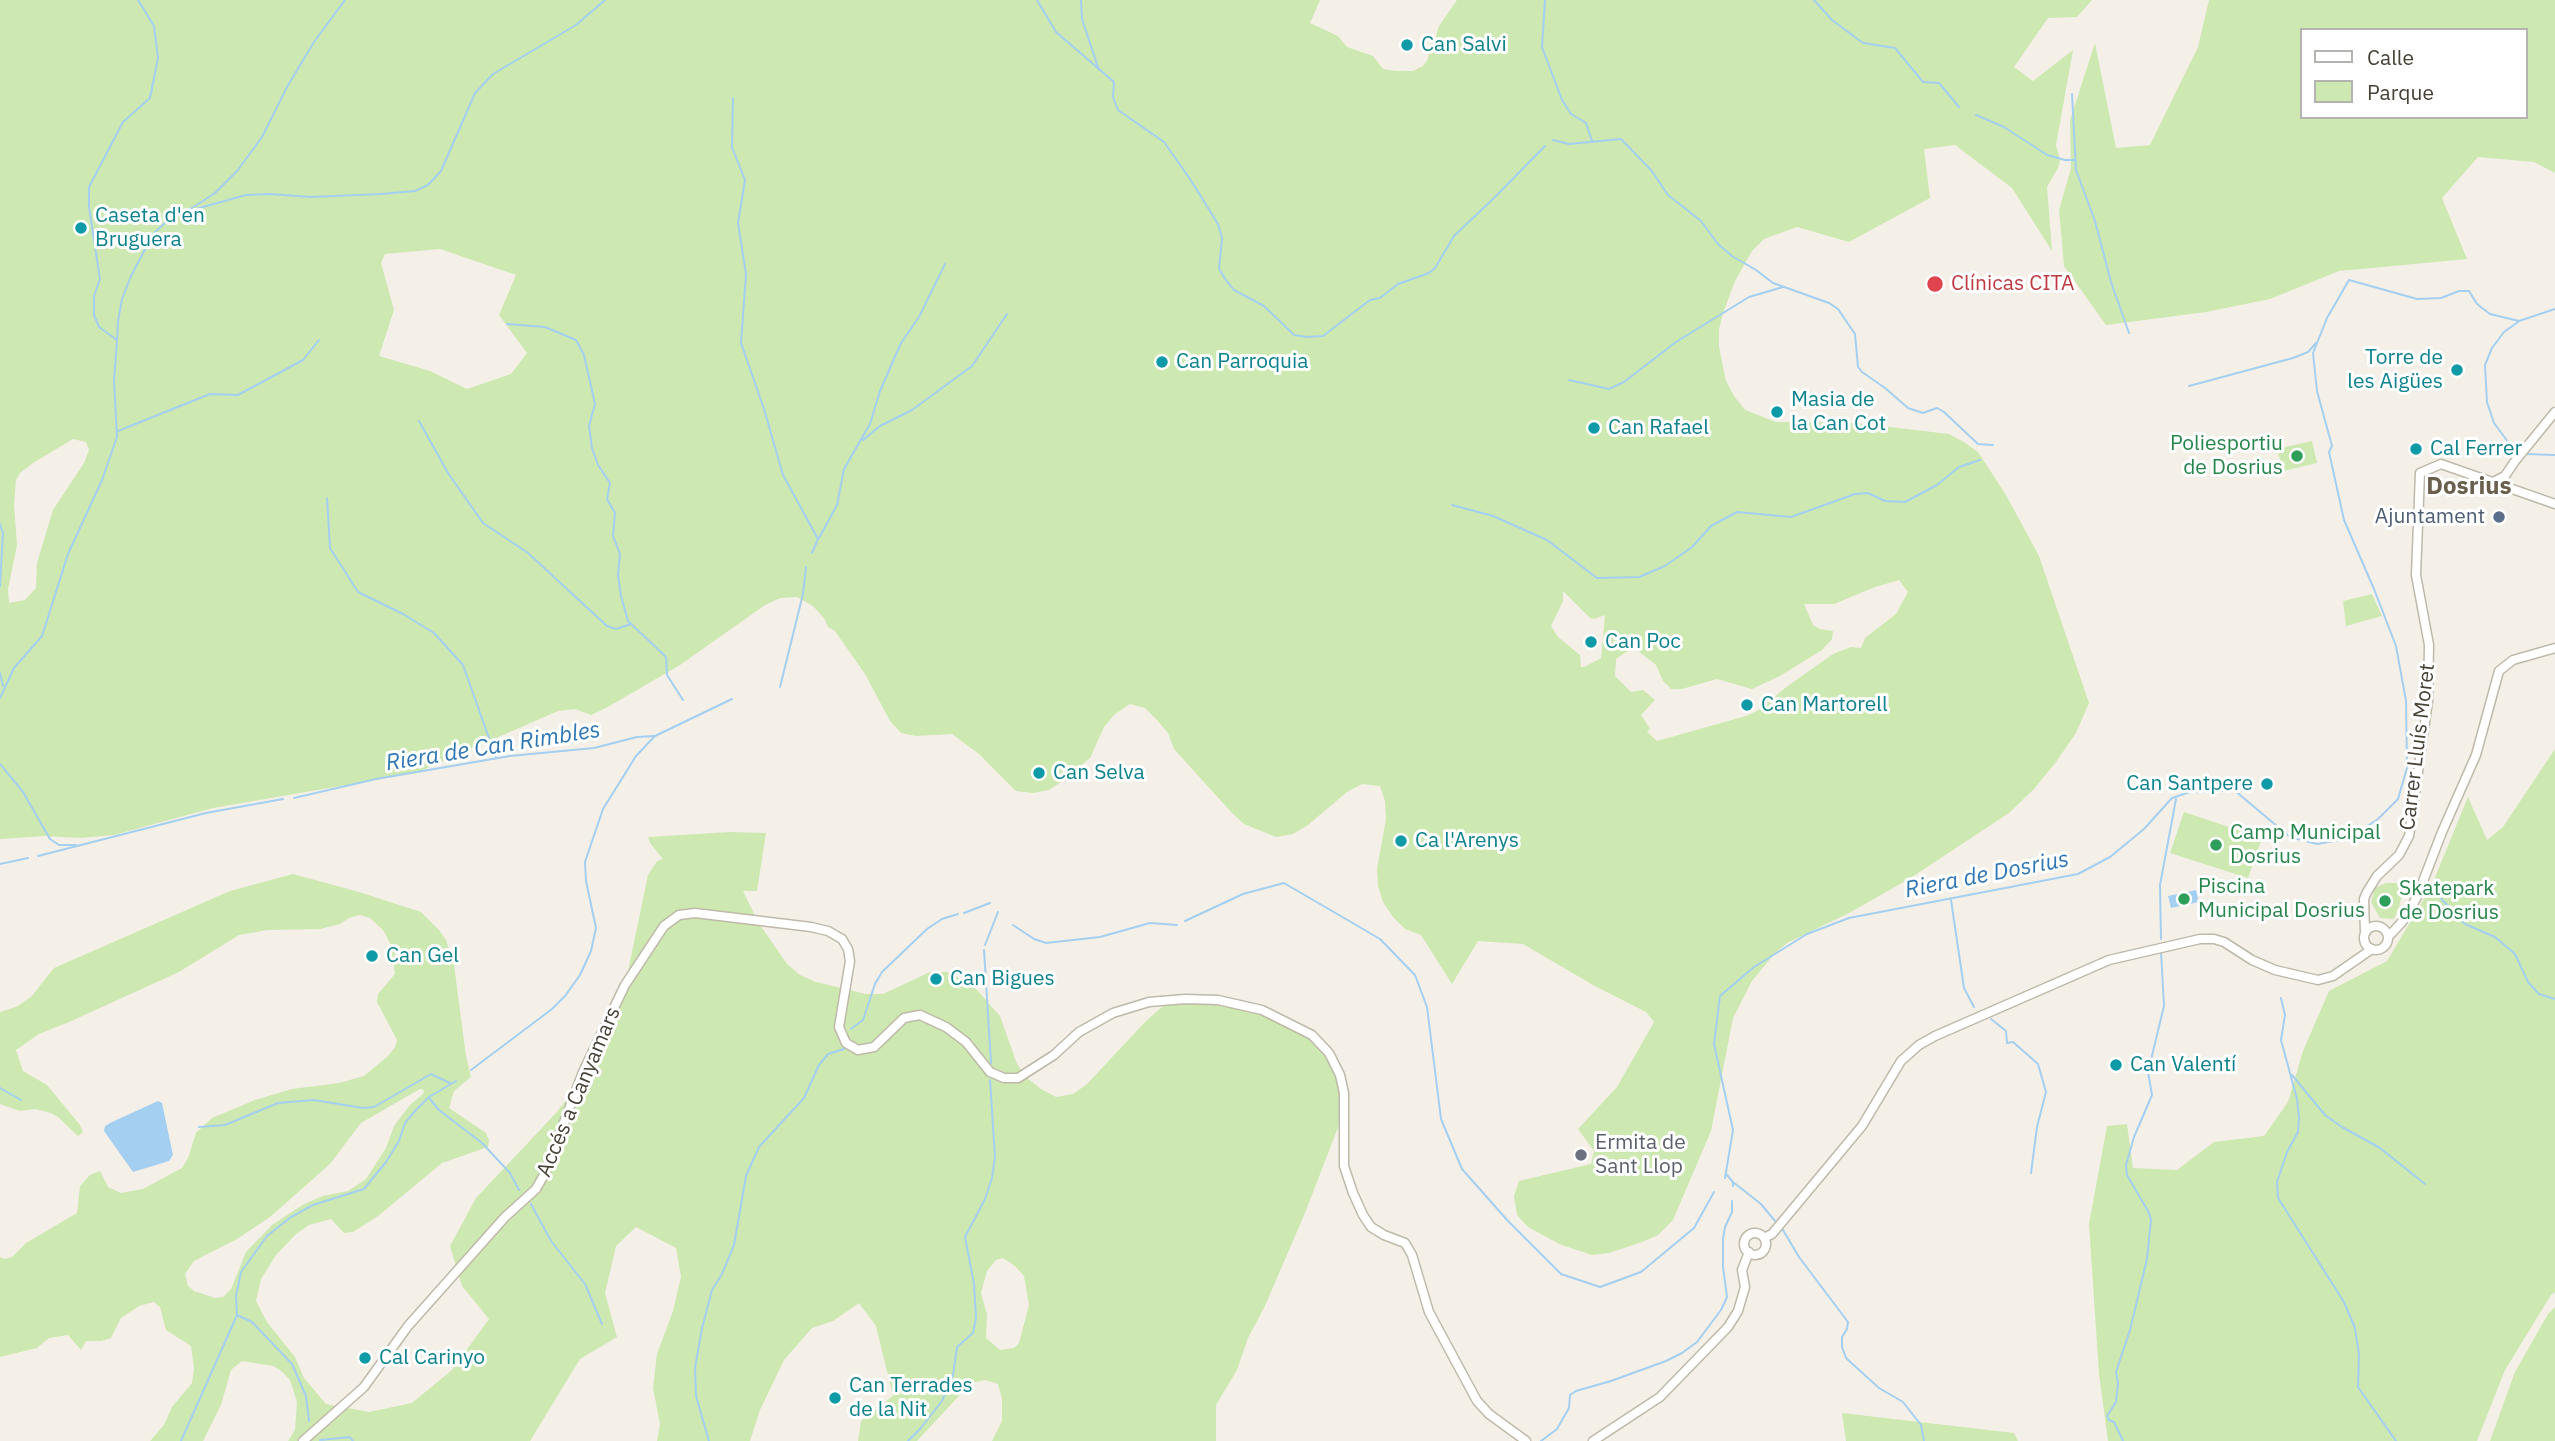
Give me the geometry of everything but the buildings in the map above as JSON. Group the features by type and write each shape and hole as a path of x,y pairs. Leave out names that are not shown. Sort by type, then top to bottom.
{"street":[{"path":"2493,482 2505,476 2555,412"},
{"path":"2513,463 2511,482 2519,493"},
{"name":"Carrer Lluís Moret","path":"2365,914 2364,899 2371,883 2399,855 2409,836 2428,701 2429,645 2416,575 2420,533 2419,477 2428,469 2441,464 2493,482"},
{"path":"2493,482 2555,504"},
{"path":"1764,1238 1772,1234 1863,1126 1901,1061 1919,1045 1935,1036 2109,960 2200,939 2224,942 2252,960 2275,970 2318,980 2333,976 2372,949 2383,947 2417,897 2476,755 2499,671 2512,660 2555,648"},
{"name":"Accés a Canyamars","path":"303,1441 364,1387 408,1326 505,1217 536,1189 545,1173 583,1072 625,985 664,926 679,915 695,913 828,930 842,939 848,948 850,961 839,1027 846,1043 858,1050 874,1047 904,1018 920,1015 946,1027 966,1042 990,1072 1004,1078 1018,1078 1054,1055 1079,1032 1114,1013 1149,1002 1185,999 1218,1000 1262,1010 1312,1035 1329,1053 1340,1075 1344,1093 1344,1166 1363,1215 1371,1227 1384,1236 1405,1243 1412,1255 1429,1312 1473,1395 1489,1414 1526,1441"},
{"path":"2365,914 2388,937"},
{"path":"2357,958 2364,943 2365,914"},
{"path":"2365,932 2402,922"},
{"path":"2364,943 2372,949"},
{"path":"1757,1233 1764,1238 1766,1245 1763,1251 1756,1255 1749,1252 1744,1245 1749,1235 1757,1233"},
{"path":"1593,1441 1660,1397 1728,1327 1738,1311 1745,1287 1742,1270 1749,1252"}],"green space":[{"path":"0,0 1320,0 1310,23 1338,36 1347,47 1373,56 1383,69 1413,71 1423,66 1428,59 1430,43 1434,42 1439,26 1457,0 2092,0 2077,17 2048,18 2014,67 2033,81 2073,50 2056,145 2060,160 2047,187 2052,251 2012,188 1955,145 1924,149 1930,198 1849,242 1797,227 1764,239 1752,251 1735,281 1723,313 1719,347 1726,381 1745,410 1776,422 1847,422 1949,434 1978,452 2006,495 2039,556 2089,703 2076,733 2056,762 2034,789 2009,813 1909,879 1849,913 1787,943 1775,953 1752,981 1733,1018 1711,1131 1673,1220 1658,1235 1642,1242 1609,1253 1592,1255 1559,1244 1528,1227 1517,1215 1514,1196 1519,1181 1591,1164 1594,1151 1578,1129 1617,1087 1654,1022 1646,1012 1523,944 1478,941 1452,984 1421,935 1405,929 1383,902 1377,869 1386,819 1385,801 1380,786 1362,784 1347,792 1308,825 1293,834 1276,837 1244,824 1174,749 1168,733 1157,720 1145,708 1130,704 1115,714 1104,727 1090,758 1064,780 1049,790 1033,793 1016,791 979,754 952,734 916,736 901,733 890,721 865,674 835,631 828,627 813,606 797,597 780,598 765,605 680,665 591,715 575,709 558,711 416,773 213,808 114,835 0,839","holes":["440,249 516,275 499,315 527,353 511,374 467,389 430,371 379,356 394,310 381,263 385,254","73,439 86,442 89,450 84,463 53,510 37,563 36,588 25,600 9,603 8,589 17,545 14,505 16,480 20,473","1899,580 1908,592 1896,614 1865,638 1861,648 1851,647 1833,654 1759,710 1746,716 1657,741 1647,732 1650,729 1641,715 1655,700 1643,690 1631,692 1615,676 1616,659 1626,652 1637,650 1656,665 1663,681 1671,689 1682,689 1717,679 1752,689 1780,676 1822,650 1832,639 1833,631 1813,625 1804,604 1834,604","1563,591 1590,618 1605,615 1601,658 1584,667 1581,667 1580,655 1558,637 1551,626 1563,601"]},
{"path":"2209,0 2555,0 2555,173 2534,162 2478,157 2442,198 2467,259 2339,271 2270,299 2206,312 2106,325 2064,266 2059,210 2071,168 2070,120 2095,43 2116,148 2150,145 2198,47"},
{"name":"Poliesportiu de Dosrius","path":"2312,441 2317,463 2283,471 2277,449"},
{"path":"2372,594 2382,616 2346,626 2343,601"},
{"path":"2555,749 2555,1292 2505,1370 2477,1441 2108,1441 2099,1374 2089,1224 2107,1126 2127,1124 2133,1168 2177,1170 2214,1142 2264,1136 2288,1102 2303,1051 2329,991 2387,961 2431,887 2468,797 2487,840 2503,827"},
{"name":"Camp Municipal Dosrius","path":"2184,812 2262,838 2248,878 2170,853"},
{"path":"730,832 766,833 757,891 743,891 758,922 787,964 800,975 816,982 866,994 883,994 930,972 947,972 977,990 1000,1016 1017,1064 1027,1078 1056,1097 1073,1094 1087,1084 1146,1021 1171,999 1188,996 1272,1016 1318,1038 1342,1082 1342,1117 1305,1213 1264,1308 1248,1338 1237,1370 1216,1405 1216,1441 992,1441 1002,1421 1002,1399 998,1384 985,1380 971,1383 917,1441 858,1441 861,1421 893,1396 876,1326 859,1303 833,1321 812,1328 784,1360 760,1410 750,1441 657,1441 660,1424 653,1388 657,1354 673,1311 681,1277 676,1248 636,1227 616,1246 605,1293 617,1337 580,1359 530,1441 288,1441 295,1430 297,1402 290,1380 273,1366 242,1361 231,1370 221,1405 203,1441 150,1441 164,1425 172,1407 192,1383 194,1369 191,1346 166,1330 160,1307 154,1302 139,1306 121,1318 111,1338 86,1341 81,1350 68,1335 49,1338 37,1348 0,1357 0,1257 12,1257 26,1243 77,1213 80,1186 90,1175 100,1171 108,1187 121,1193 143,1189 182,1168 196,1133 212,1118 255,1100 292,1089 339,1083 364,1076 388,1056 397,1040 377,1002 378,994 395,974 390,943 383,930 370,918 360,915 320,929 268,930 239,935 179,972 39,1034 16,1050 23,1071 47,1085 80,1125 83,1132 78,1136 51,1113 35,1109 20,1111 0,1104 0,1012 16,1007 31,997 54,968 230,891 293,874 421,912 446,940 454,965 471,1077 454,1091 449,1108 486,1133 488,1147 442,1163 378,1216 353,1232 344,1233 331,1219 309,1225 276,1255 261,1279 256,1301 267,1322 295,1357 304,1378 326,1404 369,1412 412,1403 452,1370 489,1319 462,1286 450,1246 476,1198 556,1113 593,1054 627,976 648,875 657,861 663,859 648,837","holes":["420,1089 424,1090 423,1094 410,1105 394,1126 386,1148 366,1179 348,1191 323,1196 304,1204 272,1225 246,1252 231,1289 223,1297 215,1298 194,1291 188,1286 185,1274 194,1261 237,1239 270,1217 330,1164 361,1123","1003,1258 1024,1276 1029,1305 1019,1343 1014,1348 1000,1350 986,1338 987,1315 981,1293 987,1271 996,1260"]},
{"name":"Skatepark de Dosrius","path":"2386,883 2397,883 2403,890 2394,919 2380,918 2371,902 2375,888"},
{"path":"2555,1307 2555,1441 2490,1441 2515,1372 2548,1314"},
{"path":"1842,1413 2014,1433 2018,1441 1846,1441"}],"water":[{"name":"Piscina Municipal Dosrius","path":"2196,890 2199,902 2171,908 2168,896"},
{"path":"158,1101 162,1103 173,1155 169,1161 133,1172 104,1131 105,1126"}],"waterway":[{"path":"0,698 14,668 42,636 68,554 102,480 117,437 114,381 117,340 99,327 94,315 94,296 100,279 89,207 89,187 123,122 150,98 158,58 154,26 138,0"},
{"path":"189,210 215,193 238,170 262,137 314,42 345,0"},
{"path":"185,212 246,195 311,197 381,194 415,191 428,185 441,171 475,93 493,74 576,25 605,0"},
{"path":"1037,0 1056,32 1114,82 1113,97 1118,110 1164,142 1190,179 1218,224 1222,238 1219,269 1226,280 1234,290 1264,306 1294,335 1323,336 1370,300 1380,298 1398,284 1429,273 1435,268 1454,236 1545,146"},
{"path":"1081,0 1082,19 1099,70"},
{"path":"1545,0 1542,47 1562,100 1571,114 1586,123 1592,141"},
{"path":"1814,0 1832,20 1863,43 1895,48 1923,82 1939,83 1959,107"},
{"path":"2072,94 2076,170 2095,221 2111,282 2129,333"},
{"path":"733,98 732,147 745,180 738,223 746,274 741,343 783,475 818,539 812,553"},
{"path":"1976,115 2004,127 2047,155 2075,160"},
{"path":"1553,140 1569,144 1621,139 1651,170 1668,195 1701,221 1718,244 1732,256 1773,283 1829,303 1838,309 1855,334 1858,367 1862,372 1908,408 1923,413 1937,408 1978,444 1993,445"},
{"path":"117,340 122,299 131,276 153,234 166,222 184,212"},
{"path":"819,538 837,505 844,469 870,424 880,391 901,343 919,317 945,264"},
{"name":"Riera de Dosrius","path":"1725,1178 1733,1130 1714,1044 1720,996 1754,967 1807,934 1849,918 2078,874 2110,857 2144,829 2172,798 2190,792 2234,790 2290,837 2317,844 2345,839 2378,819 2398,799 2407,768 2406,701 2396,646 2344,520 2329,452 2332,446 2317,391 2313,353 2327,318 2349,280 2417,299 2441,298 2459,291 2469,291 2477,304 2490,314 2519,321 2555,309"},
{"path":"1569,380 1609,389 1624,382 1676,342 1749,297 1783,287"},
{"path":"863,440 880,426 912,410 972,366 1007,314"},
{"path":"2518,322 2504,332 2492,348 2485,365 2487,402 2494,423 2514,450 2520,452"},
{"path":"507,324 545,327 576,340 584,355 595,404 589,426 592,448 598,465 610,483 607,499 615,513 613,536 620,554 618,575 628,621 666,657 667,675 683,700"},
{"path":"118,431 210,394 238,395 303,360 319,340"},
{"path":"2189,386 2293,358 2308,352 2316,343"},
{"path":"419,421 448,473 483,523 528,553 607,626 616,629 631,624"},
{"path":"2525,454 2555,455"},
{"path":"1452,505 1493,516 1547,540 1597,578 1639,577 1665,566 1692,547 1711,526 1737,512 1791,517 1855,494 1868,493 1885,501 1905,502 1937,485 1959,467 1980,460"},
{"path":"327,498 330,548 358,592 434,633 463,665 496,758"},
{"path":"0,524 3,533 0,586"},
{"path":"780,687 803,594 806,567"},
{"path":"0,673 3,686"},
{"path":"471,1070 552,1009 580,975 591,951 596,928 586,881 585,862 603,809 636,756 655,736 732,699"},
{"name":"Riera de Can Rimbles","path":"294,798 376,779 510,756 594,748 637,737 654,736"},
{"path":"0,764 23,792 50,839 59,845 76,845"},
{"name":"Riera de Can Rimbles","path":"38,856 206,813 283,799"},
{"path":"2161,939 2160,885 2176,799"},
{"name":"Riera de Can Rimbles","path":"0,864 28,858"},
{"name":"Riera de Dosrius","path":"1185,921 1243,894 1284,883 1380,939 1415,975 1427,1007 1441,1119 1462,1169 1508,1221 1561,1274 1600,1287 1641,1272 1694,1228 1714,1192"},
{"path":"2433,890 2465,924 2495,937 2515,954 2528,982 2539,994 2555,999"},
{"path":"1951,900 1964,988 1974,1007"},
{"path":"964,913 990,903"},
{"path":"985,945 998,912"},
{"path":"851,1029 863,1020 882,972 927,929 942,919 958,914"},
{"path":"1013,925 1034,939 1046,943 1100,937 1150,923 1177,925"},
{"path":"984,950 991,1063"},
{"path":"2123,1441 2114,1422 2107,1416 2116,1402 2116,1372 2130,1330 2147,1259 2151,1219 2127,1175 2126,1165 2134,1137 2152,1095 2148,1072 2164,1006 2161,952"},
{"path":"2281,998 2285,1015 2281,1040 2297,1099 2299,1118 2298,1132 2287,1152 2277,1182 2278,1198 2344,1302 2355,1328 2359,1355 2358,1387 2396,1441"},
{"path":"1991,1019 2006,1031 2007,1043 2013,1042 2038,1064 2046,1092 2037,1127 2031,1173"},
{"path":"709,1441 696,1396 695,1368 712,1290 734,1245 746,1176 759,1147 804,1098 819,1065 828,1054 844,1049"},
{"path":"199,1127 225,1125 278,1103 314,1100 363,1108 374,1107 431,1074 450,1083"},
{"path":"2292,1075 2325,1115 2380,1148 2425,1184"},
{"path":"908,1441 942,1401 953,1375 957,1347 973,1333 976,1318 974,1284 965,1237 985,1199 992,1178 995,1157 990,1080"},
{"path":"181,1441 237,1315 236,1296 241,1272 267,1236 291,1217 313,1205 364,1189 386,1162 399,1141 405,1123 415,1111 429,1097 456,1081"},
{"path":"0,1088 21,1100"},
{"path":"430,1099 439,1110 482,1143 510,1173 519,1190"},
{"path":"1727,1175 1733,1186"},
{"path":"1733,1182 1761,1204 1775,1221"},
{"path":"1541,1441 1557,1429 1569,1408 1570,1395 1576,1391 1666,1361 1697,1342 1721,1310 1727,1297 1723,1239 1732,1212 1732,1201"},
{"path":"531,1204 551,1241 585,1284 602,1324"},
{"path":"1783,1230 1799,1257 1848,1322 1842,1337 1846,1358 1879,1388 1903,1402 1921,1425 1924,1441"},
{"path":"237,1315 252,1322 292,1364 306,1396 309,1421"},
{"path":"320,1440 350,1437 353,1441"}],"place":[{"name":"Can Salvi","path":"1407,45"},
{"name":"Caseta d'en Bruguera","path":"81,228"},
{"name":"Clínicas CITA","path":"1935,284"},
{"name":"Can Parroquia","path":"1162,362"},
{"name":"Torre de les Aigües","path":"2457,370"},
{"name":"Masia de la Can Cot","path":"1777,412"},
{"name":"Can Rafael","path":"1594,428"},
{"name":"Cal Ferrer","path":"2416,449"},
{"name":"Poliesportiu de Dosrius","path":"2297,456"},
{"name":"Ajuntament","path":"2499,517"},
{"name":"Can Poc","path":"1591,642"},
{"name":"Can Martorell","path":"1747,705"},
{"name":"Can Selva","path":"1039,773"},
{"name":"Can Santpere","path":"2267,784"},
{"name":"Ca l'Arenys","path":"1401,841"},
{"name":"Camp Municipal Dosrius","path":"2216,845"},
{"name":"Piscina Municipal Dosrius","path":"2184,899"},
{"name":"Skatepark de Dosrius","path":"2385,901"},
{"name":"Can Gel","path":"372,956"},
{"name":"Can Bigues","path":"936,979"},
{"name":"Can Valentí","path":"2116,1065"},
{"name":"Ermita de Sant Llop","path":"1581,1155"},
{"name":"Cal Carinyo","path":"365,1358"},
{"name":"Can Terrades de la Nit","path":"835,1398"}],"district":[{"name":"Dosrius","path":"2469,487"}]}
